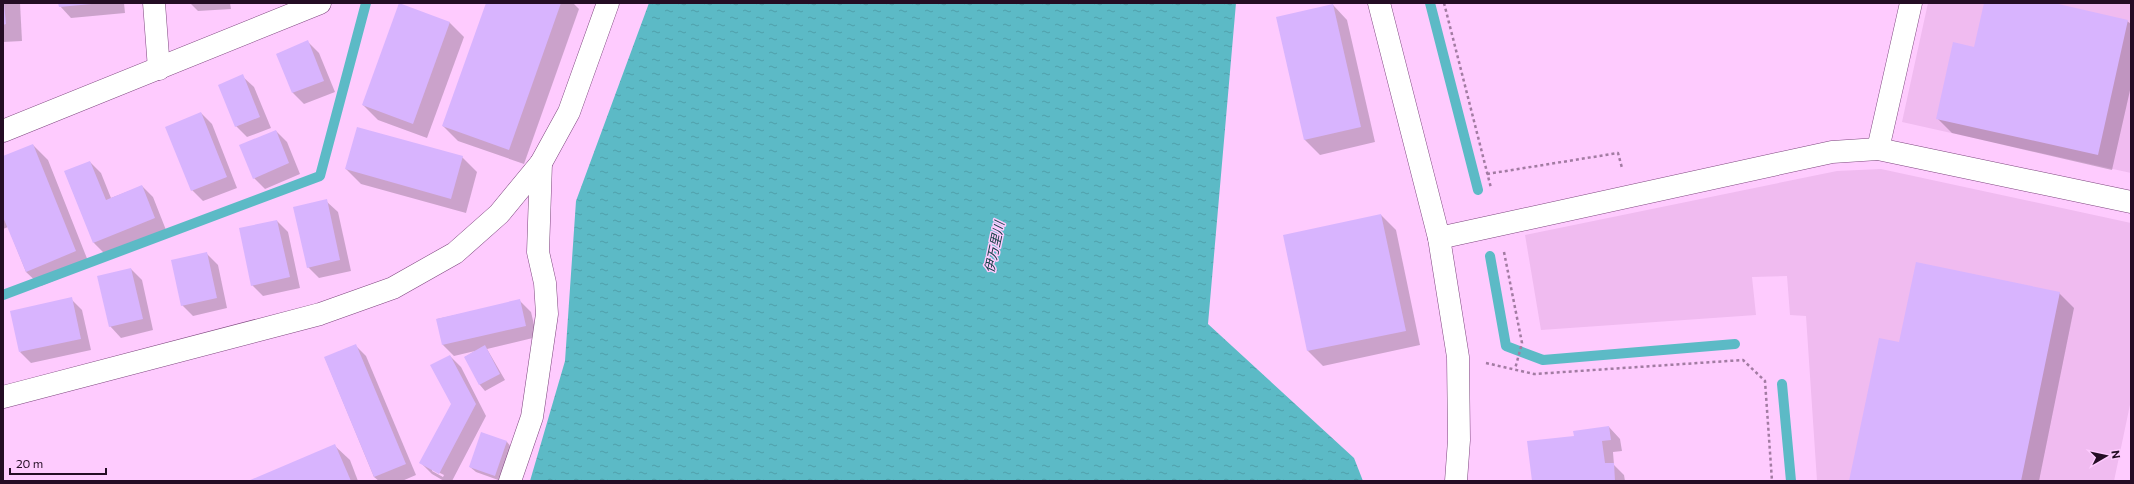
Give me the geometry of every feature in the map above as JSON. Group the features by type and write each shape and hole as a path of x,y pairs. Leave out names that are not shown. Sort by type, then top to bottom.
{"street":[{"path":"154,3 159,69"},
{"path":"3,131 320,3"},
{"path":"3,397 320,314 393,288 455,253 499,214 541,163 568,112 608,3"},
{"path":"1379,3 1439,238 1458,357 1459,440 1456,481"},
{"path":"1878,149 1911,3"},
{"path":"1439,238 1832,152 1878,149 2131,202"},
{"path":"510,481 532,418 546,314 545,283 538,252 541,163"}],"path":[{"path":"1444,3 1491,188"},
{"path":"1487,174 1618,153 1622,168"},
{"path":"1504,252 1522,343 1515,369"},
{"path":"1458,357 1534,374 1743,360 1766,381 1772,481"}],"shaded area":[{"path":"1928,3 2131,3 2131,173 1902,122"},
{"path":"1881,169 2131,223 2131,400 2114,481 1817,481 1806,316 1790,315 1787,276 1752,277 1756,315 1541,330 1525,235 1837,171"}],"water":[{"name":"伊万里川","path":"649,3 1236,3 1208,324 1354,458 1363,481 530,481 565,361 576,201"}],"building":[{"path":"3,3 6,24 3,25"},
{"path":"58,3 92,3 92,4 59,7"},
{"path":"399,3 450,22 413,124 362,105"},
{"path":"486,3 561,3 509,150 442,126"},
{"path":"1984,3 2054,3 2128,20 2098,155 1936,119 1953,42 1974,47"},
{"path":"1333,4 1361,127 1304,140 1276,17"},
{"path":"308,40 324,81 292,93 276,54"},
{"path":"243,74 260,117 235,127 218,85"},
{"path":"201,112 227,177 191,191 165,127"},
{"path":"357,127 463,156 451,199 345,169"},
{"path":"276,130 289,163 253,179 239,145"},
{"path":"33,144 76,251 26,272 3,217 3,156"},
{"path":"90,161 106,200 142,185 155,218 93,243 64,171"},
{"path":"327,199 340,260 307,268 293,207"},
{"path":"1381,214 1406,331 1307,351 1283,235"},
{"path":"277,220 290,277 251,286 239,228"},
{"path":"207,252 217,298 181,306 171,260"},
{"path":"1916,262 2060,292 2021,481 1849,481 1879,338 1899,342"},
{"path":"131,268 143,319 109,327 97,276"},
{"path":"72,297 81,339 19,352 10,311"},
{"path":"520,299 526,326 442,345 436,319"},
{"path":"356,344 406,464 374,477 324,357"},
{"path":"485,345 500,374 479,385 464,357"},
{"path":"450,355 476,404 439,474 419,463 451,404 430,365"},
{"path":"1609,426 1611,440 1602,441 1605,463 1614,463 1615,481 1532,481 1527,441 1574,436 1573,431"},
{"path":"481,432 507,441 495,476 469,467"},
{"path":"335,444 351,481 248,481"}],"waterway":[{"path":"3,295 320,176 366,3"},
{"path":"1430,3 1478,190"},
{"path":"1490,256 1506,346 1543,360 1735,344"},
{"path":"1782,384 1791,481"}]}
